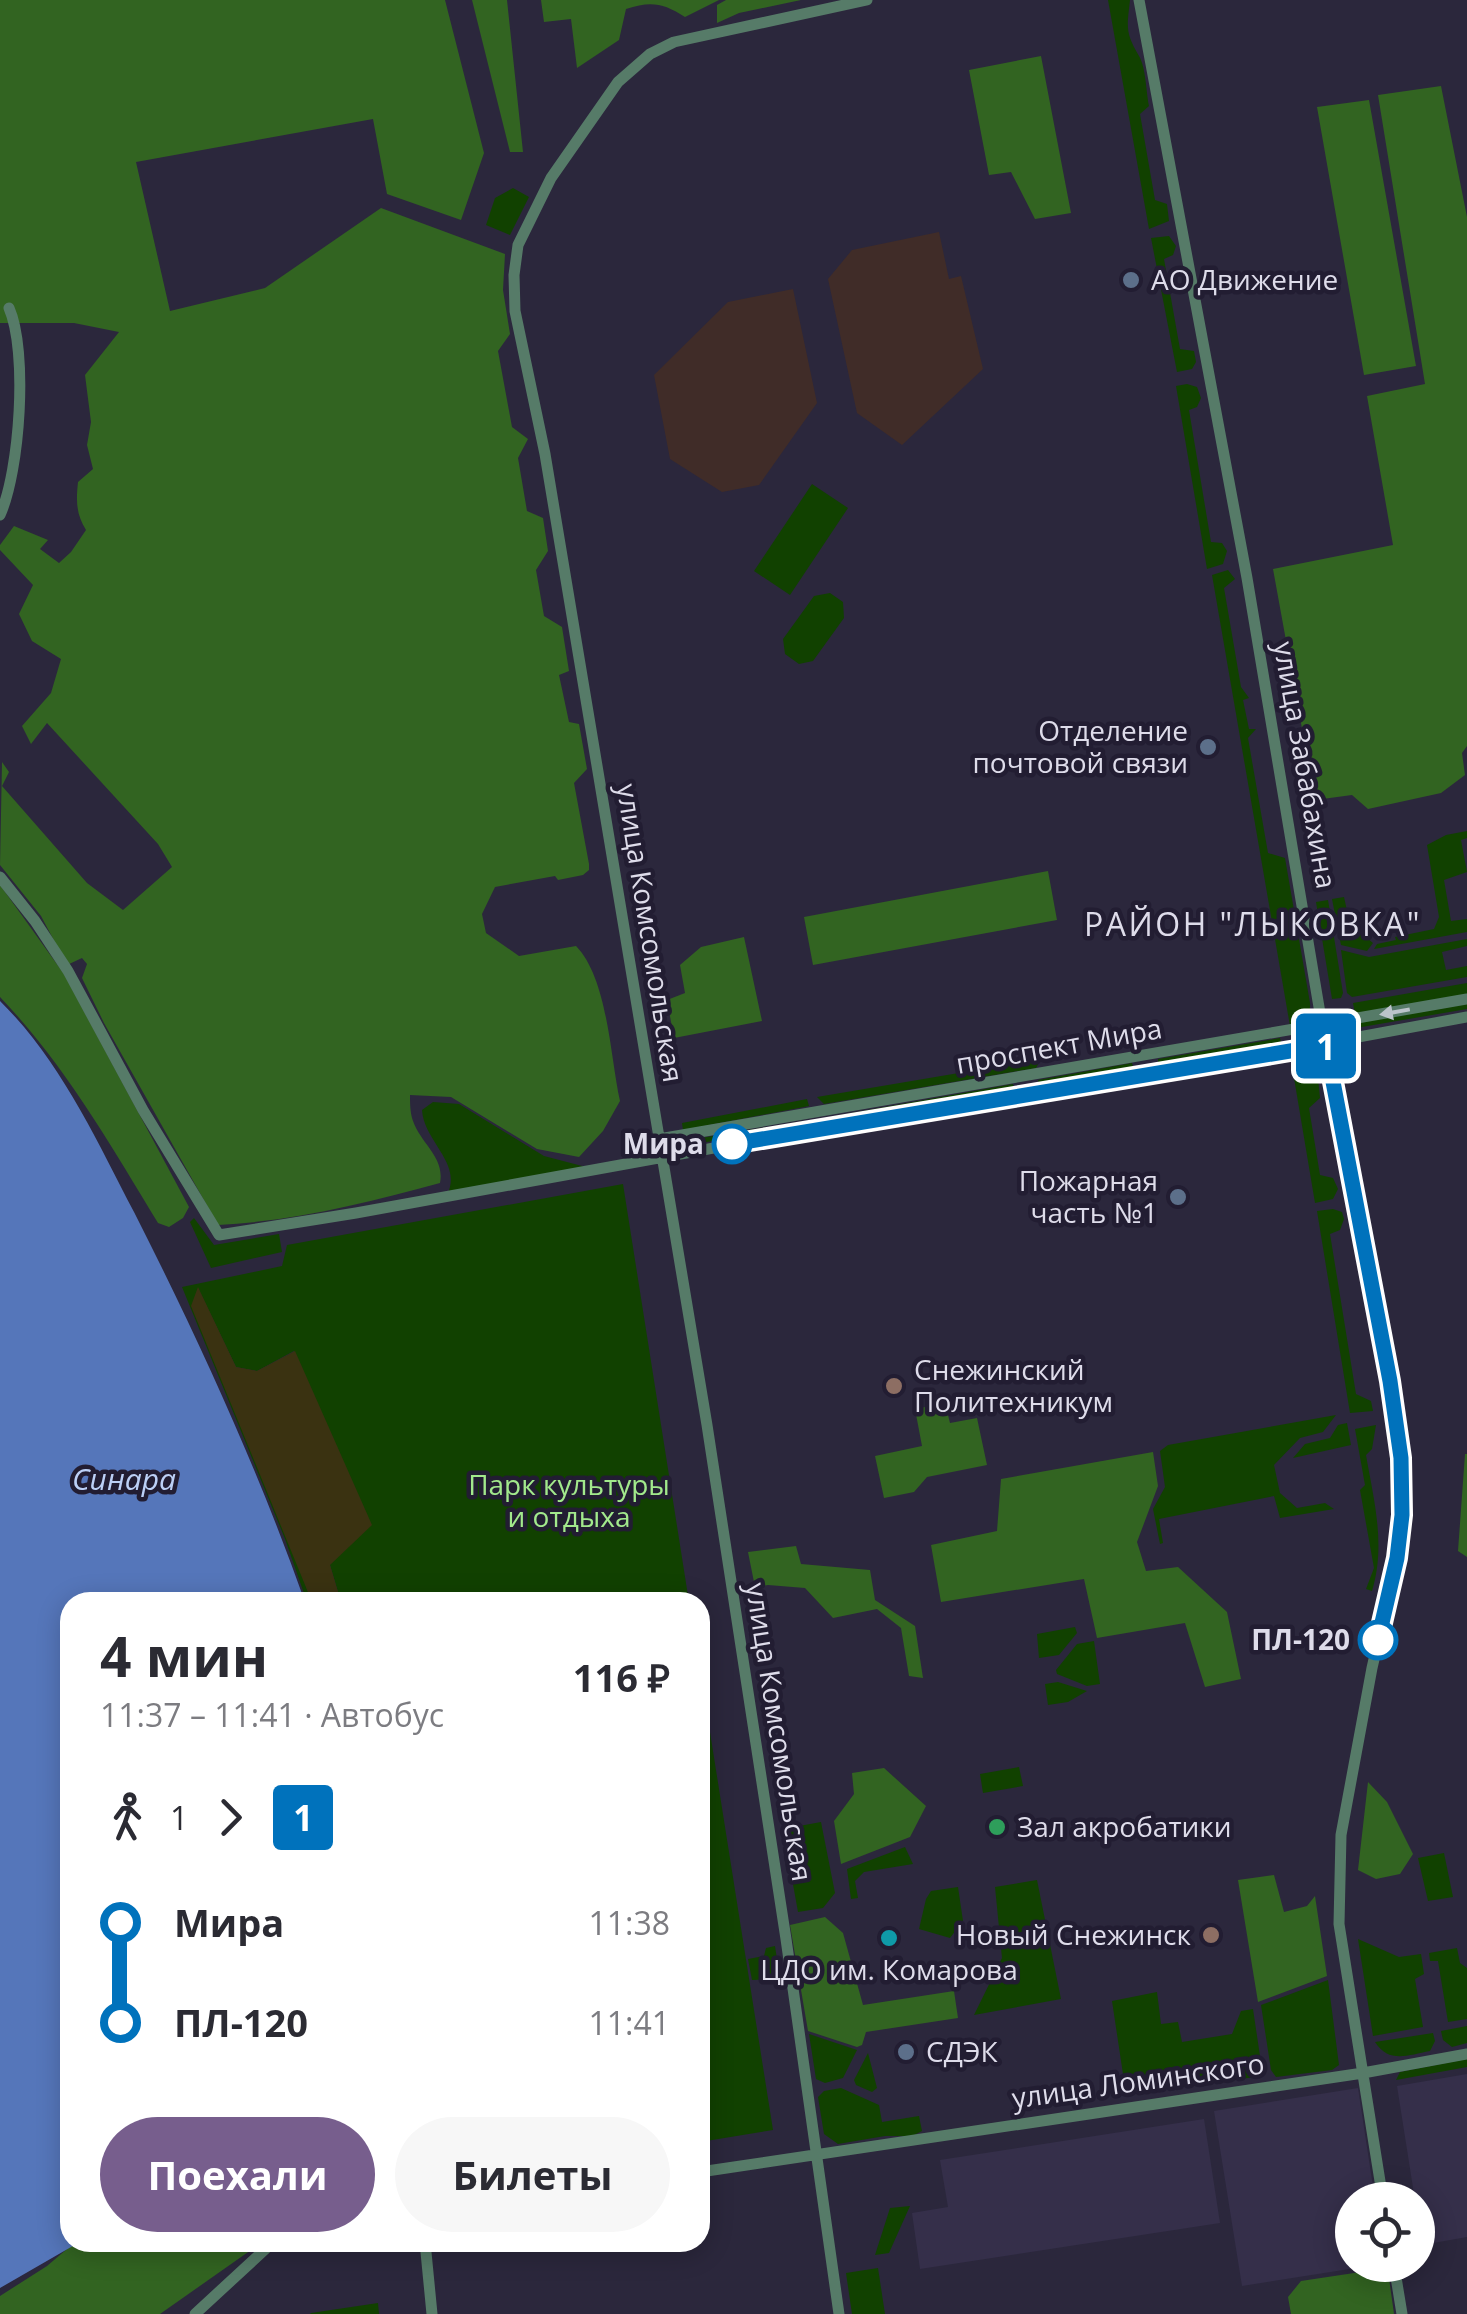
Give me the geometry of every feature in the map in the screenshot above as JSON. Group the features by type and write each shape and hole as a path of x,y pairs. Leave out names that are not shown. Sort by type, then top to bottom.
{"street":[{"name":"улица Комсомольская","path":"839,2314 710,1445 545,454 515,312 514,275 524,228 551,178 618,82 650,54 674,42 867,0"},
{"name":"улица Забабахина","path":"1139,0 1247,578 1322,1025 1401,1458 1402,1515 1397,1558 1341,1835 1339,1924 1381,2182"},
{"path":"0,515 14,476 18,436 16,335 9,308"},
{"name":"проспект Мира","path":"0,877 68,971 144,1110 219,1235 356,1214 818,1129 1326,1045 1467,1017"},
{"name":"проспект Мира","path":"659,1138 1467,999"},
{"path":"1144,1057 1148,1076"},
{"path":"1021,1077 1025,1097"},
{"path":"814,1112 818,1129"},
{"name":"улица Ломинского","path":"710,2170 1467,2054"},
{"path":"195,2314 262,2252"},
{"path":"426,2252 432,2314"},
{"path":"1397,2282 1402,2314"}],"shaded area":[{"path":"939,232 949,279 961,276 983,369 902,445 857,413 828,279 852,250"},
{"path":"793,289 817,403 759,485 722,492 670,459 654,375 728,302"},
{"path":"1467,2074 1467,2237 1435,2243 1435,2182 1412,2182 1397,2086"},
{"path":"1358,2088 1372,2182 1335,2182 1335,2271 1242,2286 1214,2111"},
{"path":"1204,2119 1220,2223 920,2269 912,2213 948,2207 940,2160"}],"green space":[{"path":"0,0 445,0 484,153 461,220 387,194 373,119 136,162 170,311 265,288 381,208 505,254 503,290 510,334 498,351 512,427 528,439 518,458 527,511 543,518 548,551 536,570 544,616 562,627 569,671 559,675 569,722 579,724 587,769 574,783 589,870 558,880 555,876 495,887 482,914 486,933 519,956 576,946 595,978 620,1101 603,1131 579,1157 537,1149 451,1097 410,1095 413,1121 436,1158 440,1183 303,1215 218,1225 104,1023 82,978 87,964 82,958 67,965 41,916 0,865 2,762 9,772 2,786 87,883 123,910 172,867 158,844 47,723 31,744 22,726 51,693 61,659 32,641 19,614 33,585 0,550 0,545 14,526 48,540 40,549 59,563 86,530 77,501 78,482 93,469 87,445 91,422 85,375 119,332 74,323 0,323"},
{"path":"472,0 507,0 523,152 510,152"},
{"path":"541,0 719,0 685,17 657,5 626,9 619,40 577,68 571,19 544,22"},
{"path":"726,0 801,0 739,13 717,23 717,5"},
{"path":"1108,0 1130,0 1129,35 1144,73 1149,106 1140,114 1155,200 1167,204 1169,221 1149,229"},
{"path":"1041,56 1071,213 1035,219 1011,172 989,175 969,70"},
{"path":"1441,86 1467,217 1467,746 1462,753 1465,775 1441,793 1368,809 1352,795 1315,800 1273,569 1393,545 1367,396 1425,384 1378,95"},
{"path":"1369,100 1416,366 1364,375 1317,107"},
{"path":"513,188 529,197 510,235 486,225 495,198"},
{"path":"1169,236 1176,246 1173,255 1164,259 1180,349 1194,351 1196,362 1192,369 1177,372 1151,238"},
{"path":"1176,386 1197,387 1201,398 1197,407 1189,410 1211,542 1222,543 1227,551 1223,564 1207,569"},
{"path":"812,484 848,508 790,595 754,571"},
{"path":"1228,570 1235,579 1224,588 1241,687 1249,698 1243,700 1249,729 1256,729 1248,738 1268,853 1285,858 1310,1003 1305,1019 1290,1026 1212,575"},
{"path":"830,593 843,602 844,618 813,661 799,664 785,654 783,639 814,596"},
{"path":"1467,831 1467,838 1461,840 1467,872 1444,880 1451,921 1467,919 1467,932 1374,949 1377,944 1396,940 1395,937 1434,929 1439,917 1427,845 1446,835"},
{"path":"1048,871 1057,920 813,965 804,917"},
{"path":"0,885 64,974 189,1207 183,1218 169,1227 158,1223 66,1078 0,997"},
{"path":"1344,897 1350,924 1373,943 1367,951 1341,945 1332,899"},
{"path":"1328,900 1343,993 1341,998 1332,999 1316,902"},
{"path":"744,937 762,1021 674,1038 667,1000 685,993 680,965 701,947"},
{"path":"1467,939 1467,946 1442,952 1446,970 1467,966 1467,977 1352,997 1347,993 1341,950 1369,957"},
{"path":"1467,983 1467,994 1355,1014 1353,1003"},
{"path":"1467,1004 1467,1009 1356,1028 1356,1023"},
{"path":"1280,1038 1281,1042 1158,1063 1158,1059"},
{"path":"1041,1059 1036,1068 824,1104 817,1097"},
{"path":"1132,1063 1133,1067 1039,1085 1038,1080"},
{"path":"1317,1068 1320,1098 1309,1108 1320,1175 1333,1178 1338,1189 1333,1199 1315,1203 1293,1072"},
{"path":"1013,1084 1014,1089 829,1121 829,1117"},
{"path":"807,1099 809,1106 683,1130 682,1123"},
{"path":"433,1102 459,1104 544,1156 586,1167 447,1195 451,1183 447,1162 424,1122 422,1110"},
{"path":"804,1121 805,1125 684,1146 683,1141"},
{"name":"Парк культуры и отдыха","path":"623,1184 687,1592 338,1592 330,1565 294,1351 257,1371 236,1367 198,1288 308,1592 304,1592 182,1287 282,1266 287,1245"},
{"path":"1317,1211 1342,1212 1344,1219 1340,1230 1330,1234 1356,1394 1371,1401 1373,1411 1350,1413"},
{"path":"194,1218 214,1245 279,1234 282,1252 211,1268 190,1222"},
{"path":"945,1403 950,1423 977,1418 987,1465 927,1477 914,1492 884,1498 875,1456 922,1446 915,1409"},
{"path":"1336,1415 1323,1432 1300,1438 1274,1465 1280,1493 1297,1508 1325,1503 1334,1509 1280,1518 1274,1496 1159,1519 1163,1543 1160,1544 1153,1509 1165,1487 1160,1451 1168,1445"},
{"path":"1347,1423 1351,1445 1293,1458 1305,1444 1330,1438 1338,1425"},
{"path":"1376,1425 1372,1449 1366,1455 1378,1540 1372,1591 1366,1589 1374,1568 1360,1490 1365,1485 1355,1429"},
{"path":"1153,1452 1158,1486 1137,1542 1146,1571 1178,1567 1227,1612 1241,1679 1205,1687 1185,1623 1097,1638 1084,1579 941,1602 931,1545 997,1531 1001,1479"},
{"path":"1467,1454 1467,1557 1458,1551"},
{"path":"796,1546 801,1564 870,1570 875,1600 915,1626 923,1678 909,1676 901,1628 877,1609 833,1618 805,1588 755,1587 748,1552"},
{"path":"1075,1627 1077,1633 1059,1655 1039,1658 1037,1634"},
{"path":"1094,1641 1100,1684 1087,1686 1057,1674 1056,1670 1077,1644"},
{"path":"1058,1682 1087,1691 1068,1702 1048,1705 1045,1684"},
{"path":"710,1732 773,2130 710,2140"},
{"path":"1019,1767 1023,1786 983,1793 980,1774"},
{"path":"884,1768 926,1806 910,1837 841,1864 834,1821 854,1794 852,1773"},
{"path":"1368,1782 1387,1802 1413,1854 1400,1874 1376,1879 1358,1870"},
{"path":"821,1822 835,1893 823,1908 798,1912 783,1829"},
{"path":"905,1847 913,1864 864,1872 855,1881 858,1898 851,1899 847,1869"},
{"path":"1444,1853 1453,1897 1428,1901 1418,1858"},
{"path":"1274,1875 1284,1912 1307,1906 1315,1896 1327,1976 1258,2002 1238,1880"},
{"path":"1037,1880 1061,1999 974,2015 1002,1958 995,1887"},
{"path":"958,1887 963,1921 950,1938 919,1929 931,1891"},
{"path":"825,1917 843,1933 863,2005 954,1991 958,2018 866,2032 862,2045 857,2047 808,2031 790,1925"},
{"path":"1358,1939 1399,1957 1421,1954 1424,1974 1415,1979 1423,2027 1373,2036"},
{"path":"775,1946 780,1979 752,1980 748,1959 764,1956 766,1948"},
{"path":"1457,1948 1460,1963 1467,1968 1467,2019 1448,2022 1438,1961 1430,1961 1429,1953"},
{"path":"1328,1980 1339,2065 1332,2070 1276,2077 1271,2070 1261,2005"},
{"path":"1157,1992 1161,2024 1178,2022 1182,2042 1232,2034 1241,2011 1253,2009 1263,2076 1126,2094 1112,2001"},
{"path":"1467,2026 1467,2043 1452,2047 1443,2040 1441,2031"},
{"path":"1433,2033 1435,2041 1430,2051 1407,2056 1386,2053 1375,2042"},
{"path":"809,2034 857,2050 843,2078 825,2083 816,2079"},
{"path":"868,2053 877,2088 872,2092 856,2085 854,2080"},
{"path":"1467,2059 1467,2067 1396,2080 1400,2072"},
{"path":"841,2088 879,2105 882,2122 919,2116 922,2131 912,2136 838,2144 824,2134 818,2097 824,2091"},
{"path":"910,2206 889,2253 875,2255 890,2208"},
{"path":"63,2252 248,2252 160,2314 0,2314 0,2296"},
{"path":"878,2268 885,2314 852,2314 846,2273"},
{"path":"1335,2276 1335,2282 1390,2282 1394,2314 1291,2314 1288,2297 1301,2281"},
{"path":"378,2303 379,2314 310,2314 311,2313"}],"sand":[{"path":"198,1287 236,1367 257,1371 295,1351 372,1525 330,1565 338,1592 308,1592 191,1306"}],"water":[{"name":"Синара","path":"0,1001 59,1074 134,1212 226,1404 301,1592 60,1592 62,2252 0,2288"}],"bus line":[{"name":"1","path":"732,1144 1326,1045 1401,1458 1402,1515 1397,1558 1378,1640"}],"place":[{"name":"АО Движение","path":"1131,280"},
{"name":"Отделение почтовой связи","path":"1208,747"},
{"name":"Мира","path":"732,1144"},
{"name":"Пожарная часть №1","path":"1178,1197"},
{"name":"Снежинский Политехникум","path":"894,1386"},
{"name":"ПЛ-120","path":"1378,1640"},
{"name":"Зал акробатики","path":"997,1827"},
{"name":"Новый Снежинск","path":"1211,1935"},
{"name":"ЦДО им. Комарова","path":"889,1938"},
{"name":"СДЭК","path":"906,2052"}],"district":[{"name":"РАЙОН \"ЛЫКОВКА\"","path":"1253,925"}]}
